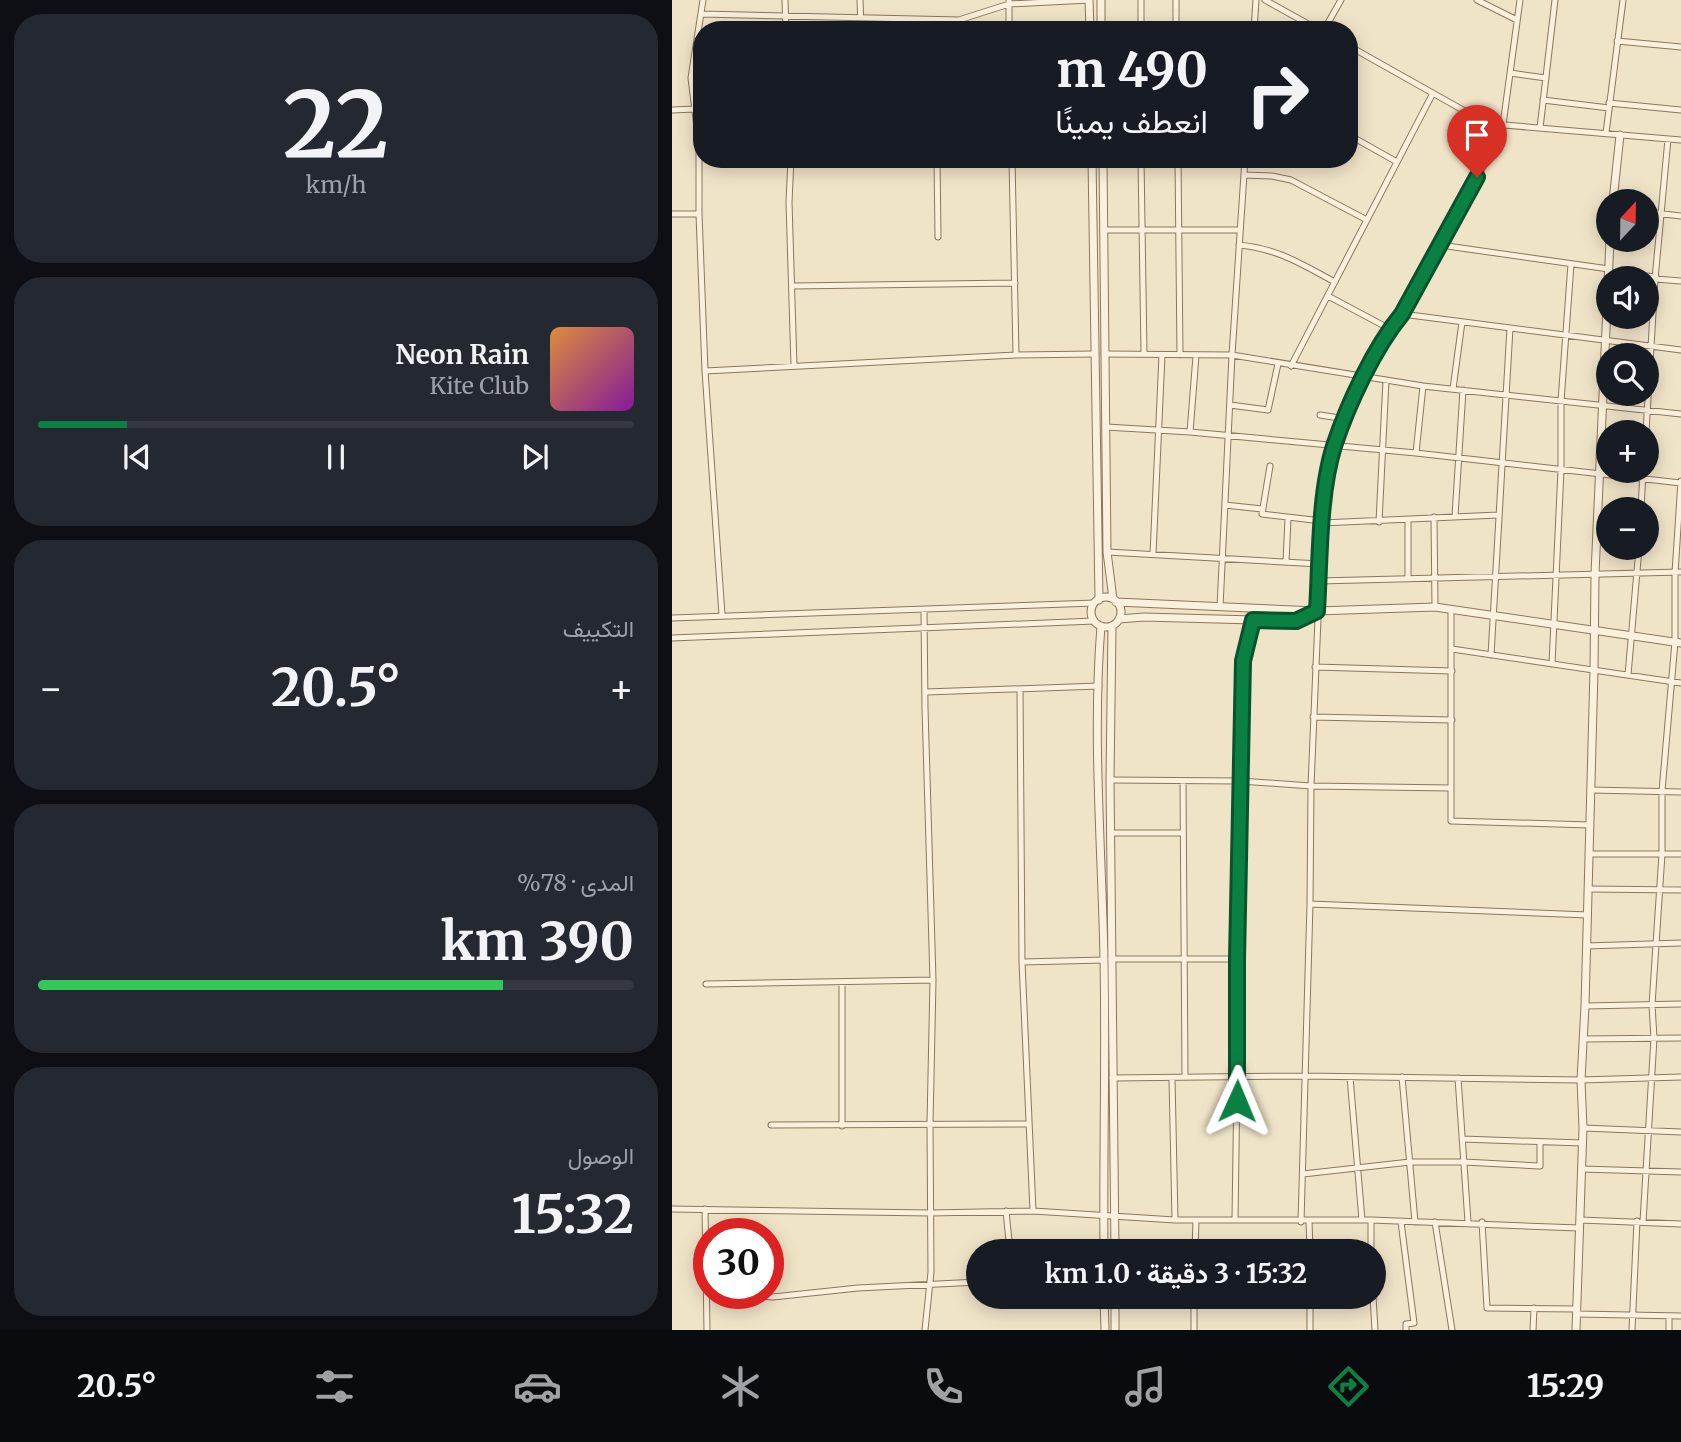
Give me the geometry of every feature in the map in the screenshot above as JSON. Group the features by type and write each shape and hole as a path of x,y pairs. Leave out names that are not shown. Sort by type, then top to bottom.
{"street":[{"path":"700,21 703,0"},
{"path":"785,0 785,21"},
{"path":"860,0 861,21"},
{"path":"701,14 959,20 1009,2 1089,0 1090,21"},
{"path":"1101,0 1101,21"},
{"path":"1141,0 1141,21"},
{"path":"1176,0 1176,21"},
{"path":"1255,21 1256,0"},
{"path":"1265,0 1303,21"},
{"path":"1329,21 1341,0"},
{"path":"1478,0 1517,20"},
{"path":"1301,1222 1317,611 1322,522 1334,447 1363,377 1390,329 1402,314 1502,132 1520,0"},
{"path":"1540,128 1555,0"},
{"path":"1606,133 1623,0"},
{"path":"1009,2 1009,21"},
{"path":"1617,41 1681,47"},
{"path":"1358,51 1502,132"},
{"path":"693,65 693,94"},
{"path":"1510,73 1546,78"},
{"path":"1291,366 1433,93"},
{"path":"1543,100 1681,110"},
{"path":"672,110 693,109"},
{"path":"1504,125 1681,140"},
{"path":"1614,189 1620,135"},
{"path":"1656,266 1668,139"},
{"path":"1358,140 1397,162"},
{"path":"699,168 705,371 722,615"},
{"path":"791,168 789,202 794,366"},
{"path":"937,168 938,237"},
{"path":"1012,168 1016,355"},
{"path":"1092,168 1097,601 1091,611 1094,621"},
{"path":"1102,168 1107,552 1114,601 1120,610 1119,619 1112,626 1104,1239"},
{"path":"1141,168 1144,355"},
{"path":"1178,168 1180,355"},
{"path":"1220,607 1244,168"},
{"path":"1244,174 1291,180 1367,220"},
{"path":"672,214 699,214"},
{"path":"1659,214 1681,216"},
{"path":"1103,230 1240,230"},
{"path":"1239,245 1263,247 1280,253 1335,282"},
{"path":"1440,245 1596,268"},
{"path":"1552,664 1562,470 1561,401 1571,264"},
{"path":"1659,278 1681,281"},
{"path":"792,286 1014,283"},
{"path":"1328,296 1390,329"},
{"path":"1402,314 1628,343"},
{"path":"1453,389 1462,322"},
{"path":"1490,654 1510,328"},
{"path":"1606,329 1606,343"},
{"path":"1659,347 1681,351"},
{"path":"705,371 1016,355 1095,354"},
{"path":"1104,354 1232,355 1423,386 1596,405"},
{"path":"1153,554 1162,355"},
{"path":"1190,432 1196,356"},
{"path":"1230,405 1268,410 1278,364"},
{"path":"1380,522 1386,380"},
{"path":"1416,453 1423,386"},
{"path":"1455,516 1463,390"},
{"path":"1602,420 1603,406 1681,414"},
{"path":"1647,420 1648,406"},
{"path":"1320,415 1346,419"},
{"path":"1106,427 1416,453 1596,475"},
{"path":"1270,466 1262,514 1322,522 1380,522 1498,515"},
{"path":"1632,1330 1640,1222 1647,1171 1654,1038 1652,1004 1662,854 1662,791 1678,642 1681,482 1659,480"},
{"path":"1576,1330 1598,483"},
{"path":"1225,505 1262,509"},
{"path":"1434,517 1435,607"},
{"path":"1286,562 1288,518"},
{"path":"1408,520 1408,578"},
{"path":"1107,552 1320,564"},
{"path":"1628,675 1638,560"},
{"path":"1319,581 1678,573"},
{"path":"672,618 1097,601 1317,611 1435,607 1678,642"},
{"path":"924,610 933,981 930,1283 925,1330"},
{"path":"1451,610 1451,821 1590,825"},
{"path":"1119,619 1144,617 1296,621 1317,611"},
{"path":"1235,1220 1243,661 1253,620"},
{"path":"672,638 1094,621 1101,626 1112,626"},
{"path":"1101,626 1099,825 1108,960 1115,1239"},
{"path":"1452,649 1681,683"},
{"path":"1315,667 1452,671"},
{"path":"926,692 1099,686"},
{"path":"1020,689 1022,962 1033,1211"},
{"path":"1313,717 1452,720"},
{"path":"1110,779 1451,788"},
{"path":"1183,782 1185,1077"},
{"path":"1591,790 1681,792"},
{"path":"1111,833 1182,833"},
{"path":"1590,853 1681,854"},
{"path":"1589,889 1681,890"},
{"path":"1310,904 1588,915"},
{"path":"1586,946 1681,943"},
{"path":"1022,962 1237,959"},
{"path":"706,984 933,981"},
{"path":"842,982 842,1125"},
{"path":"1585,1006 1681,1004"},
{"path":"1583,1039 1681,1038"},
{"path":"1112,1078 1305,1076 1581,1080 1681,1077"},
{"path":"1350,1077 1362,1220"},
{"path":"1402,1077 1415,1222"},
{"path":"1172,1078 1175,1220"},
{"path":"1458,1078 1468,1223"},
{"path":"771,1125 1029,1124"},
{"path":"1583,1128 1681,1132"},
{"path":"1462,1139 1582,1143"},
{"path":"1303,1174 1410,1163 1464,1161 1540,1166 1540,1142"},
{"path":"1581,1169 1681,1172"},
{"path":"672,1209 930,1213 1033,1211 1175,1220 1301,1222 1371,1220 1681,1224"},
{"path":"705,1209 705,1218"},
{"path":"1006,1211 1009,1239"},
{"path":"1195,1239 1196,1220"},
{"path":"1371,1220 1371,1239"},
{"path":"1309,1221 1310,1239"},
{"path":"1401,1222 1414,1323 1406,1324 1406,1330"},
{"path":"1435,1222 1452,1330"},
{"path":"1482,1222 1487,1308 1681,1316"},
{"path":"784,1296 966,1282"},
{"path":"1533,1330 1534,1308"},
{"path":"707,1330 708,1309"},
{"path":"1104,1309 1105,1330"},
{"path":"1115,1309 1115,1330"},
{"path":"1194,1309 1194,1330"},
{"path":"1310,1309 1310,1330"},
{"path":"1374,1309 1375,1330"},
{"path":"1669,1316 1669,1330"}],"route":[{"path":"1237,1101 1243,661 1253,620 1296,621 1317,611 1322,523 1334,447 1363,377 1390,329 1402,314 1477,177"}]}
